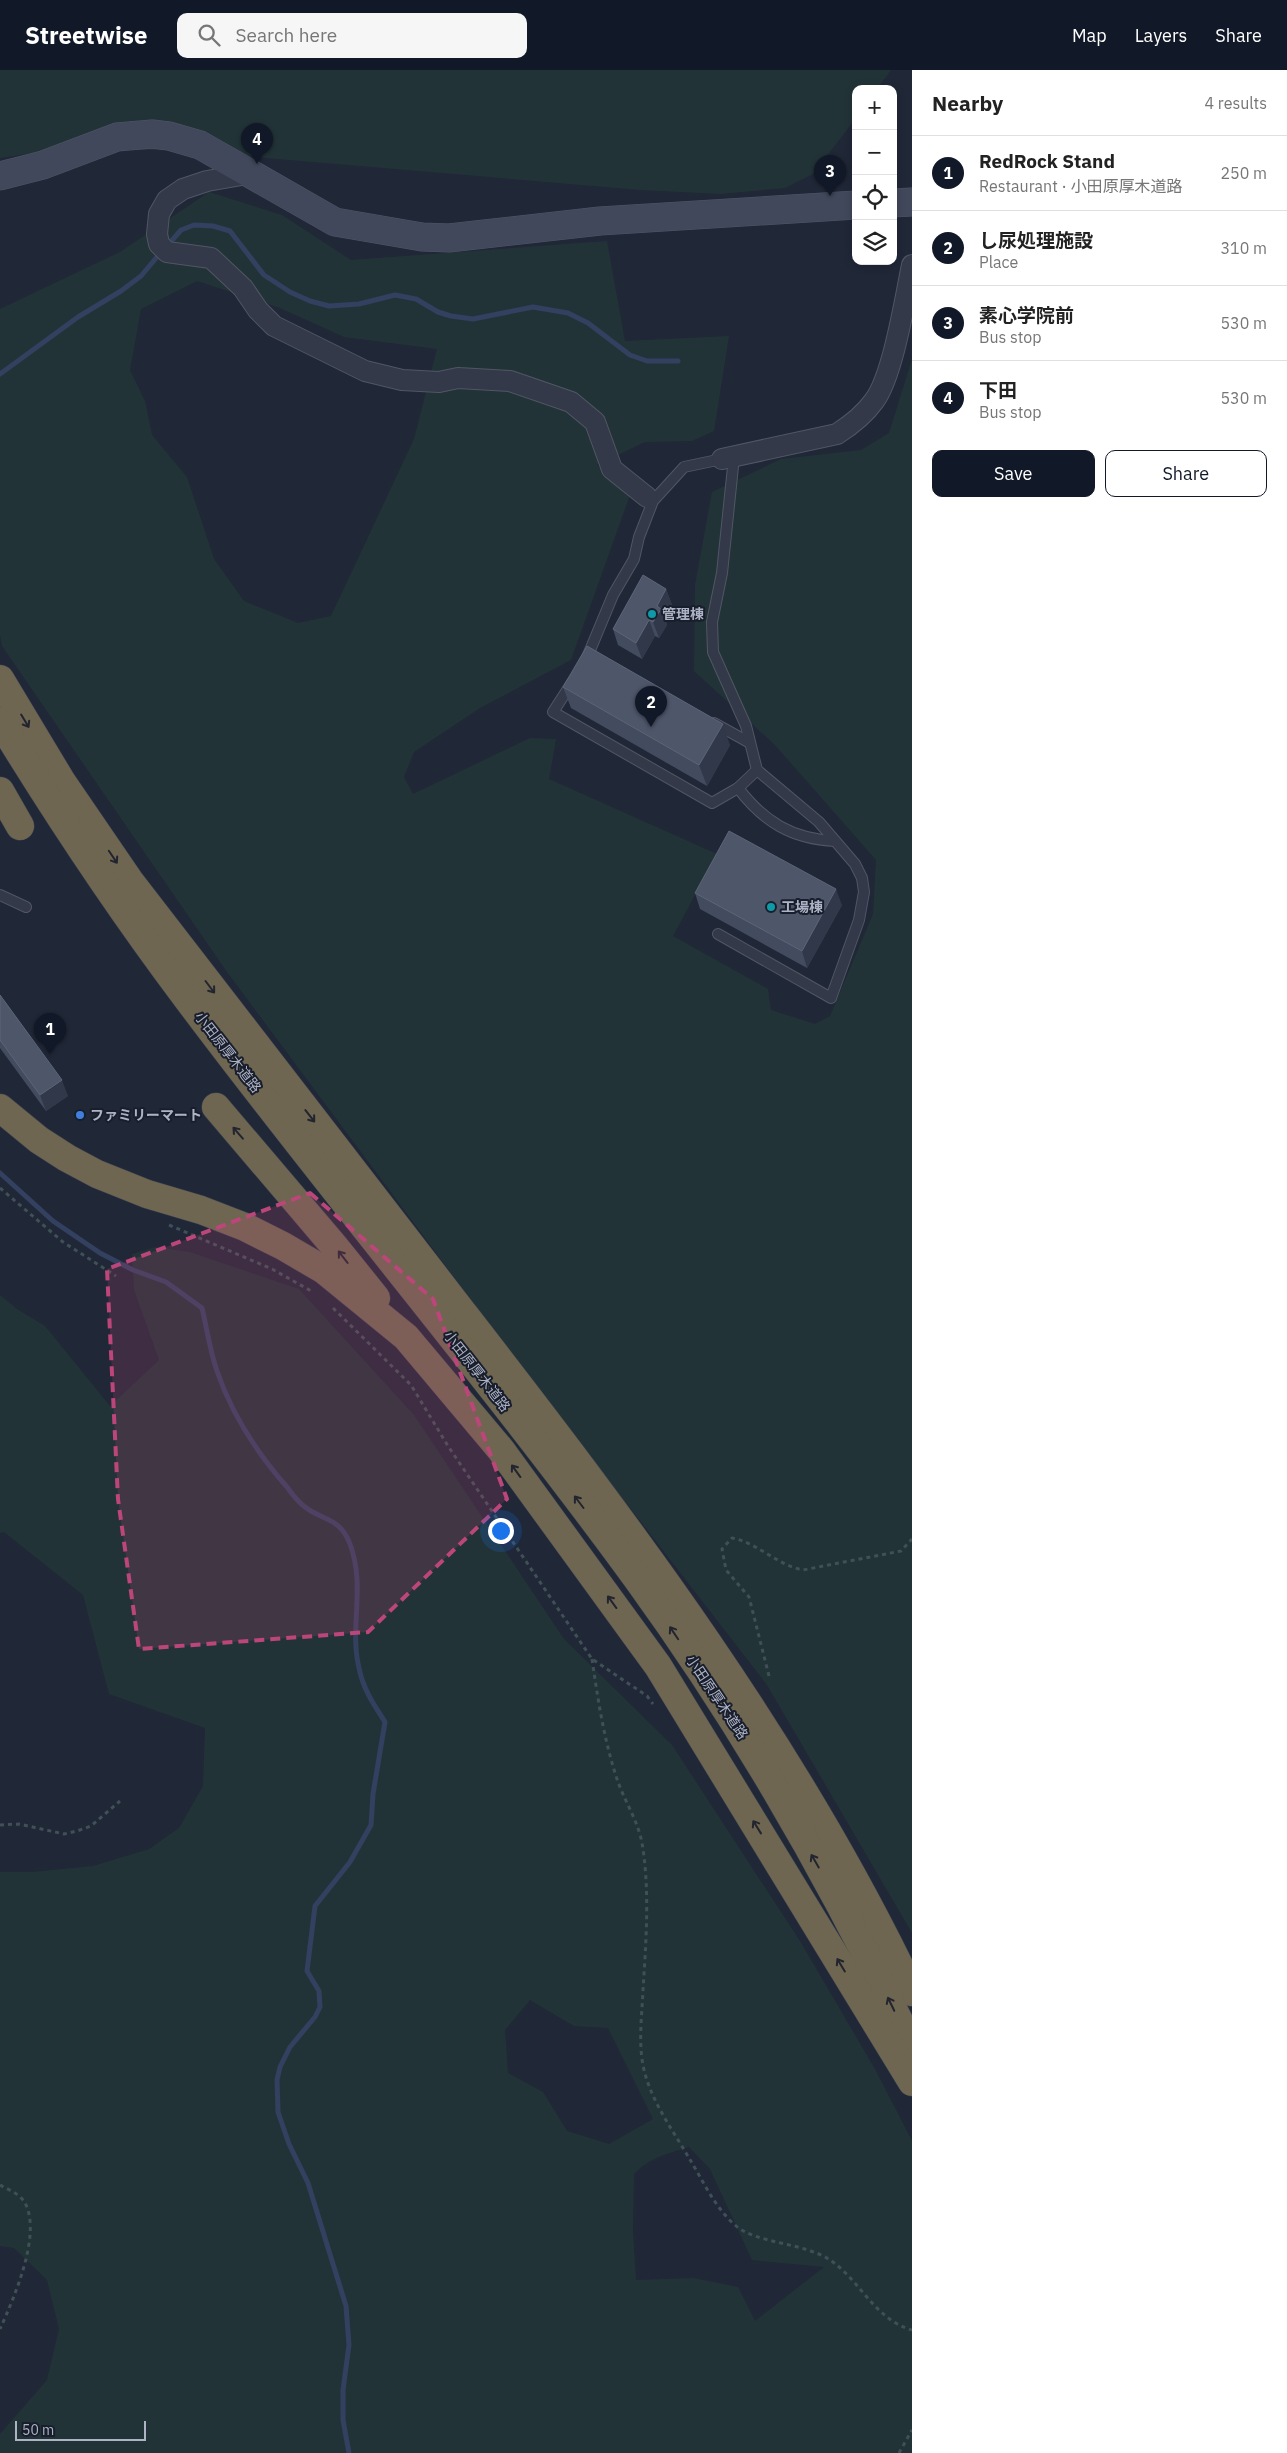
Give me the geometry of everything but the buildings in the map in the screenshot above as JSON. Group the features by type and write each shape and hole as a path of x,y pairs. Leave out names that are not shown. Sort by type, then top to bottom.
{"highway":[{"name":"小田原厚木道路","path":"0,679 62,782 129,880 582,1466 735,1682 815,1811 896,1958 912,1992"},
{"name":"小田原厚木道路","path":"0,721 44,793 108,889 185,996 539,1449 639,1582 747,1742 827,1881 912,2048"},
{"path":"0,791 20,826"},
{"path":"216,1107 335,1247 406,1337 501,1450 658,1666 912,2082"},
{"path":"0,1108 39,1140 66,1158 97,1174 147,1194 209,1212 283,1246 324,1270 406,1337"}],"street":[{"path":"0,176 43,165 117,137 152,134 169,136 200,145 253,173 335,222 399,234 449,238 600,221 852,205"},
{"path":"253,173 208,181 183,189 167,200 159,214 157,234 159,244 167,252 211,258 242,288 258,310 274,326 365,371 402,380 438,382 458,378 510,381 571,402 595,422 612,469 650,499"},
{"path":"897,203 912,202"},
{"path":"728,458 837,434 858,419 875,400 887,373 912,265"}],"lane":[{"path":"718,934 831,998 859,920 864,892 862,878 855,864 819,822 757,770 746,726 713,652 712,622 722,573 728,458 684,467 650,499 634,559 613,595 595,655 579,671 553,712 712,803 738,788 757,770"},
{"path":"708,719 750,743"},
{"path":"738,788 752,807 785,830 810,840 835,842"},
{"path":"0,895 26,907"}],"path":[{"path":"0,1188 63,1242 116,1276"},
{"path":"161,1222 272,1269 320,1296"},
{"path":"327,1302 411,1385 448,1446 592,1659 647,1696 659,1711"},
{"path":"769,1676 749,1597 726,1570 722,1549 732,1538 747,1541 791,1568 804,1570 901,1551 912,1539"},
{"path":"592,1659 600,1716 617,1778 642,1841 646,1873 641,2023 642,2060 655,2102 719,2206 735,2226 754,2235 810,2250 829,2259 846,2272 871,2302 889,2319 912,2330"},
{"path":"0,1825 19,1824 64,1834 77,1832 91,1826 120,1801"},
{"path":"0,2185 19,2196 25,2202 30,2220 28,2250 0,2329"},
{"path":"899,2453 912,2430"}],"highlighted area":[{"path":"310,1193 433,1299 507,1499 368,1632 139,1649 118,1499 107,1269"}],"shaded area":[{"path":"0,70 891,70 880,85 852,85 852,123 813,174 785,188 720,194 640,190 185,151 65,148 0,158"},
{"path":"209,192 282,215 351,260 607,241 625,341 729,336 714,431 692,441 645,442 597,465 630,495 571,660 480,708 414,752 404,777 413,794 530,738 556,739 549,779 717,854 673,936 768,989 771,1010 815,1024 830,1016 873,914 876,860 775,745 694,671 695,585 712,492 781,459 861,450 889,433 912,359 912,1933 767,1685 521,1367 227,972 2,646 0,635 0,309 120,252","holes":["197,281 280,308 344,337 437,349 414,439 331,616 298,623 244,601 214,559 187,477 152,435 145,401 130,370 141,309"]},
{"path":"155,1247 190,1252 299,1289 414,1415 564,1639 672,1745 800,1941 875,2069 912,2141 912,2453 0,2453 0,2434 47,2380 59,2329 47,2280 14,2248 0,2246 0,1872 32,1872 93,1866 149,1849 179,1828 203,1786 205,1728 109,1694 83,1595 4,1532 0,1533 0,1295 17,1309 45,1326 110,1406 159,1360 134,1290 132,1254","holes":["530,2000 574,2026 608,2028 653,2119 609,2144 567,2131 543,2092 508,2073 505,2030","689,2147 710,2169 752,2260 824,2267 755,2321 738,2287 693,2278 636,2280 633,2231 634,2174 653,2160"]}],"waterway":[{"path":"168,245 181,230 194,225 213,226 230,231 264,275 290,292 310,301 329,306 359,304 395,295 416,299 438,312 473,319 533,307 568,313 588,323 630,355 647,361 678,361"},
{"path":"0,374 78,317 121,291 141,276 162,251"},
{"path":"0,1173 53,1221 100,1253 133,1270 166,1282 202,1308 217,1371 230,1403 246,1433 300,1503 311,1511 330,1520 341,1529 346,1535 355,1560 357,1576 356,1653 366,1690 385,1722 373,1794 371,1825 350,1862 315,1906 307,1971 319,1991 320,2007 315,2017 290,2047 280,2067 277,2080 278,2112 289,2144 308,2183 346,2306 349,2345 343,2390 343,2420 349,2453"}],"place":[{"name":"下田","path":"257,164"},
{"name":"素心学院前","path":"830,196"},
{"name":"管理棟","path":"652,614"},
{"name":"し尿処理施設","path":"651,727"},
{"name":"工場棟","path":"771,907"},
{"name":"RedRock Stand","path":"50,1054"},
{"name":"ファミリーマート","path":"80,1115"}]}
